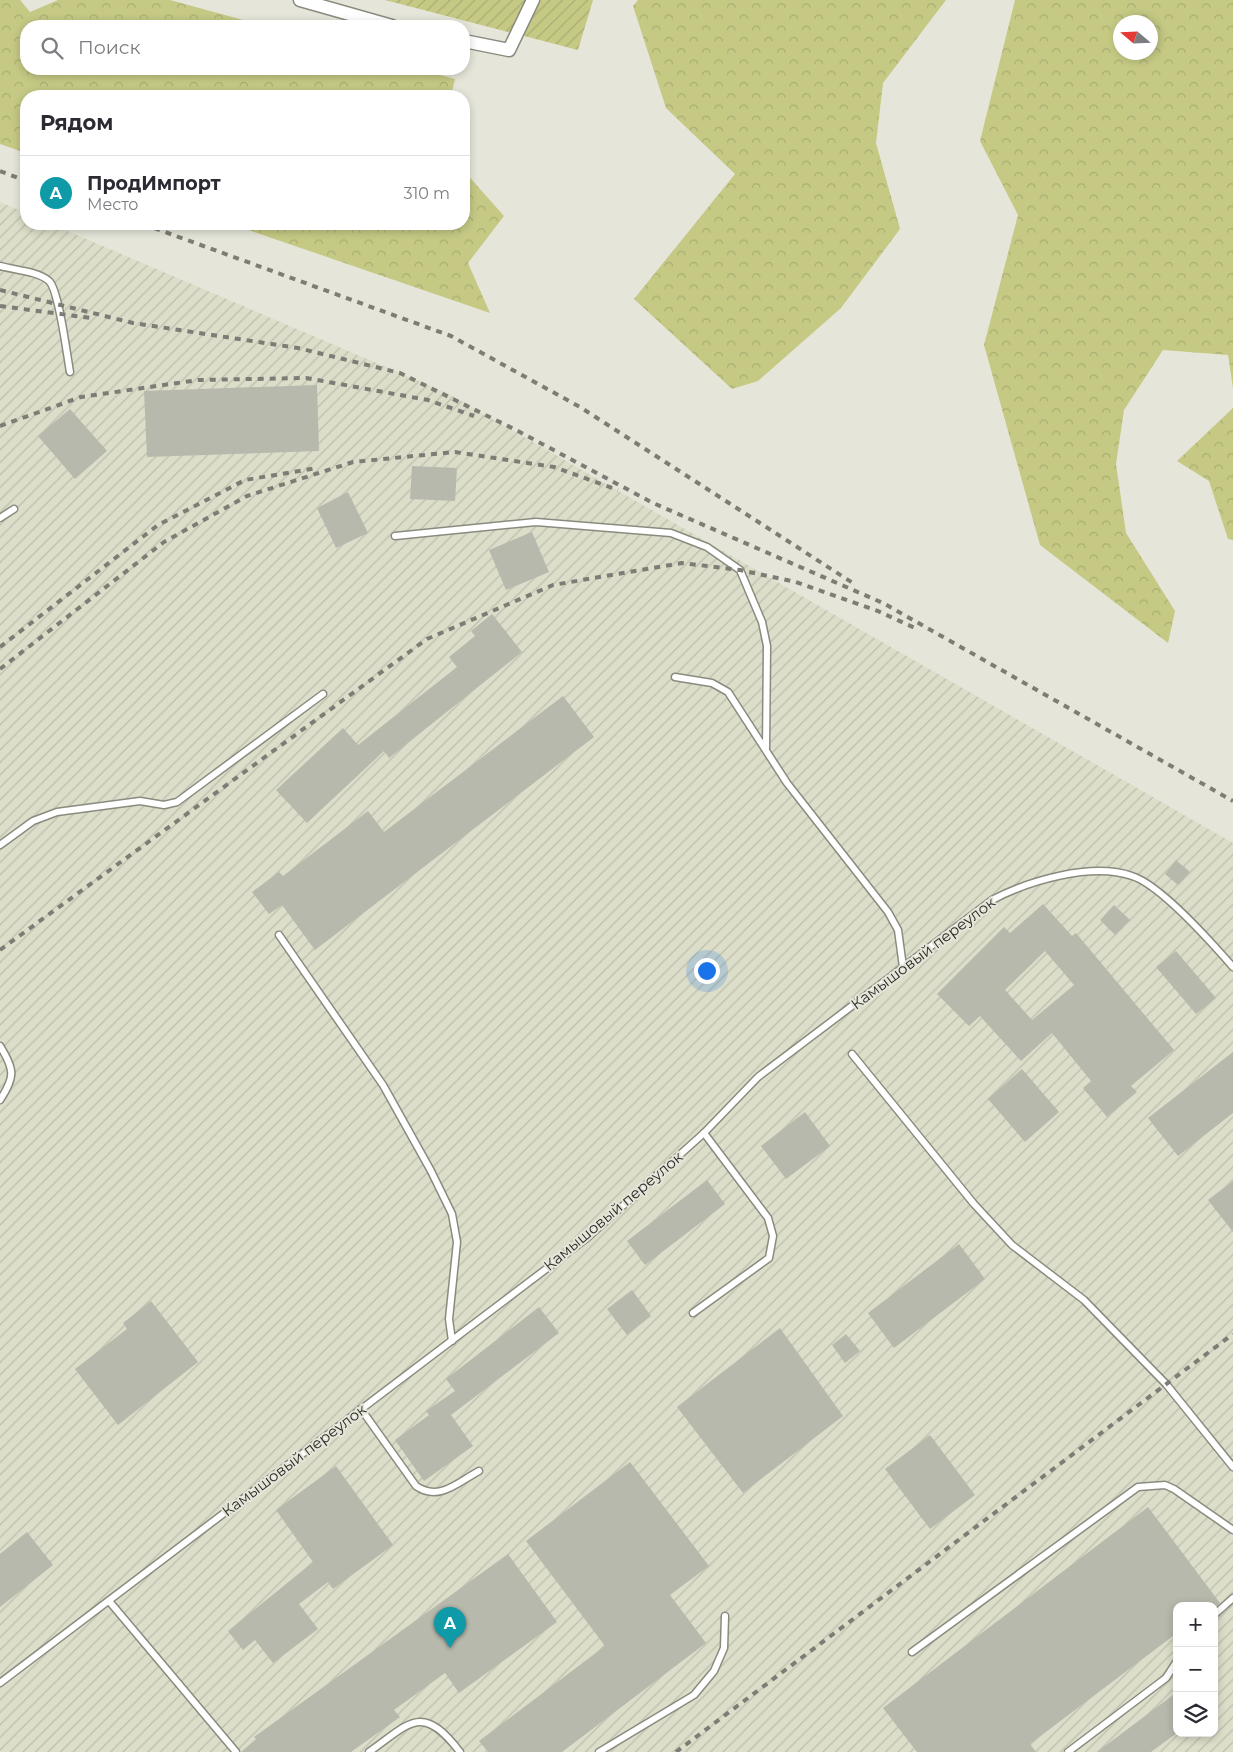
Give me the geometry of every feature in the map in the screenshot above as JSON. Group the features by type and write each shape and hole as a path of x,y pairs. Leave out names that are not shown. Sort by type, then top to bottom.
{"street":[{"path":"300,0 371,20"},
{"path":"470,42 509,50 533,0"}],"lane":[{"path":"0,266 38,275 50,281 56,295 70,372"},
{"path":"0,518 14,509"},
{"path":"396,536 536,522 671,533 707,547 740,570 762,622 767,646 766,748"},
{"path":"675,677 712,684 728,692 787,783 888,912 898,930 903,967"},
{"path":"0,845 33,821 57,812 140,801 164,805 177,802 323,694"},
{"name":"Камышовый переулок","path":"0,1683 587,1238 704,1133 758,1077 974,912 1014,888 1046,878 1090,872 1132,876 1148,885 1194,924 1233,967"},
{"path":"279,935 383,1085 431,1171 452,1214 457,1242 449,1319 452,1341"},
{"path":"0,1046 10,1062 12,1083 0,1100"},
{"path":"852,1054 974,1204 1012,1245 1084,1300 1166,1384 1233,1466"},
{"path":"693,1312 769,1258 773,1236 768,1218 704,1133"},
{"path":"361,1409 416,1486 425,1492 439,1493 480,1471"},
{"path":"912,1652 1138,1487 1165,1485 1174,1489 1233,1530"},
{"path":"1218,1611 1233,1598"},
{"path":"109,1600 236,1752"},
{"path":"599,1752 694,1695 714,1671 724,1648 725,1616"},
{"path":"1068,1752 1166,1678 1173,1667"},
{"path":"369,1752 411,1722 424,1721 435,1726 460,1752"}],"shaded area":[{"path":"0,202 20,210 20,230 65,230 449,394 1233,843 1233,1752 0,1752"}],"green space":[{"path":"0,0 20,0 30,12 58,0 170,0 243,20 20,20 20,75 440,75 455,79 452,90 20,90 20,151 0,144"},
{"path":"385,0 593,0 578,50 470,22 470,20 462,20"},
{"path":"638,0 946,0 883,83 876,143 900,229 841,308 758,381 732,389 634,299 735,174 666,108 633,6"},
{"path":"1015,0 1233,0 1233,388 1228,355 1163,350 1124,410 1116,464 1126,533 1175,611 1168,643 1040,545 984,345 1018,215 980,141"},
{"path":"470,178 504,216 468,263 490,313 248,230 470,230"},
{"path":"1233,408 1233,540 1228,539 1209,481 1177,461"}],"building":[{"path":"317,385 319,451 147,457 144,391"},
{"path":"70,409 107,451 75,479 38,436"},
{"path":"412,466 457,468 455,501 410,499"},
{"path":"348,492 368,533 336,548 317,508"},
{"path":"532,532 549,572 506,590 489,550"},
{"path":"492,614 522,652 389,758 384,751 307,823 276,790 343,728 358,745 457,667 449,657 475,636 471,631"},
{"path":"563,696 594,737 315,950 282,905 269,914 252,892 279,872 283,876 368,811 384,832"},
{"path":"1176,860 1190,872 1178,885 1165,874"},
{"path":"1043,904 1072,936 1076,933 1174,1050 1131,1086 1137,1092 1107,1117 1083,1088 1091,1081 1052,1033 1021,1061 980,1016 969,1026 937,994 1004,927 1010,933","holes":["1045,951 1074,985 1032,1020 1005,990"]},
{"path":"1114,905 1130,920 1115,935 1100,920"},
{"path":"1176,951 1216,998 1196,1014 1156,967"},
{"path":"1233,1052 1233,1113 1178,1156 1148,1118"},
{"path":"1022,1069 1059,1112 1025,1142 988,1099"},
{"path":"805,1112 830,1146 786,1179 761,1146"},
{"path":"707,1180 725,1204 645,1265 627,1241"},
{"path":"1233,1181 1233,1232 1208,1200"},
{"path":"959,1244 985,1279 894,1348 868,1313"},
{"path":"632,1290 651,1316 627,1335 607,1309"},
{"path":"151,1301 198,1362 118,1425 75,1369 127,1329 123,1323"},
{"path":"539,1307 559,1333 451,1415 473,1446 424,1481 395,1440 429,1415 426,1411 455,1391 446,1379"},
{"path":"780,1328 843,1416 743,1493 677,1407"},
{"path":"846,1334 860,1351 845,1363 832,1345"},
{"path":"930,1435 975,1495 930,1529 885,1469"},
{"path":"630,1462 709,1566 670,1595 706,1643 562,1752 488,1752 479,1741 605,1646 526,1541"},
{"path":"336,1466 393,1545 333,1589 328,1582 299,1604 318,1629 273,1663 255,1640 243,1650 228,1631 313,1562 276,1510"},
{"path":"1148,1507 1220,1603 1218,1605 1218,1602 1173,1602 1173,1636 1030,1744 1036,1752 917,1752 883,1708"},
{"path":"27,1532 53,1565 0,1607 0,1554"},
{"path":"508,1554 557,1622 459,1693 445,1673 394,1710 400,1717 351,1752 241,1752 256,1739 254,1737"},
{"path":"1173,1695 1173,1736 1151,1752 1097,1752"}],"railway":[{"path":"0,171 20,179"},
{"path":"160,230 451,336 580,407 856,585"},
{"path":"0,290 133,323 298,348 400,373 516,430 653,503 883,603 1233,801"},
{"path":"0,306 91,318"},
{"path":"0,426 81,397 198,380 306,378 428,400 474,416"},
{"path":"0,669 164,542 247,496 353,462 455,452 554,467 618,490"},
{"path":"0,647 158,525 245,480 317,468"},
{"path":"0,950 427,639 553,585 682,563 740,570 796,582 878,611 915,628"},
{"path":"676,1752 1233,1334"}],"place":[{"name":"ПродИмпорт","path":"450,1648"}]}
